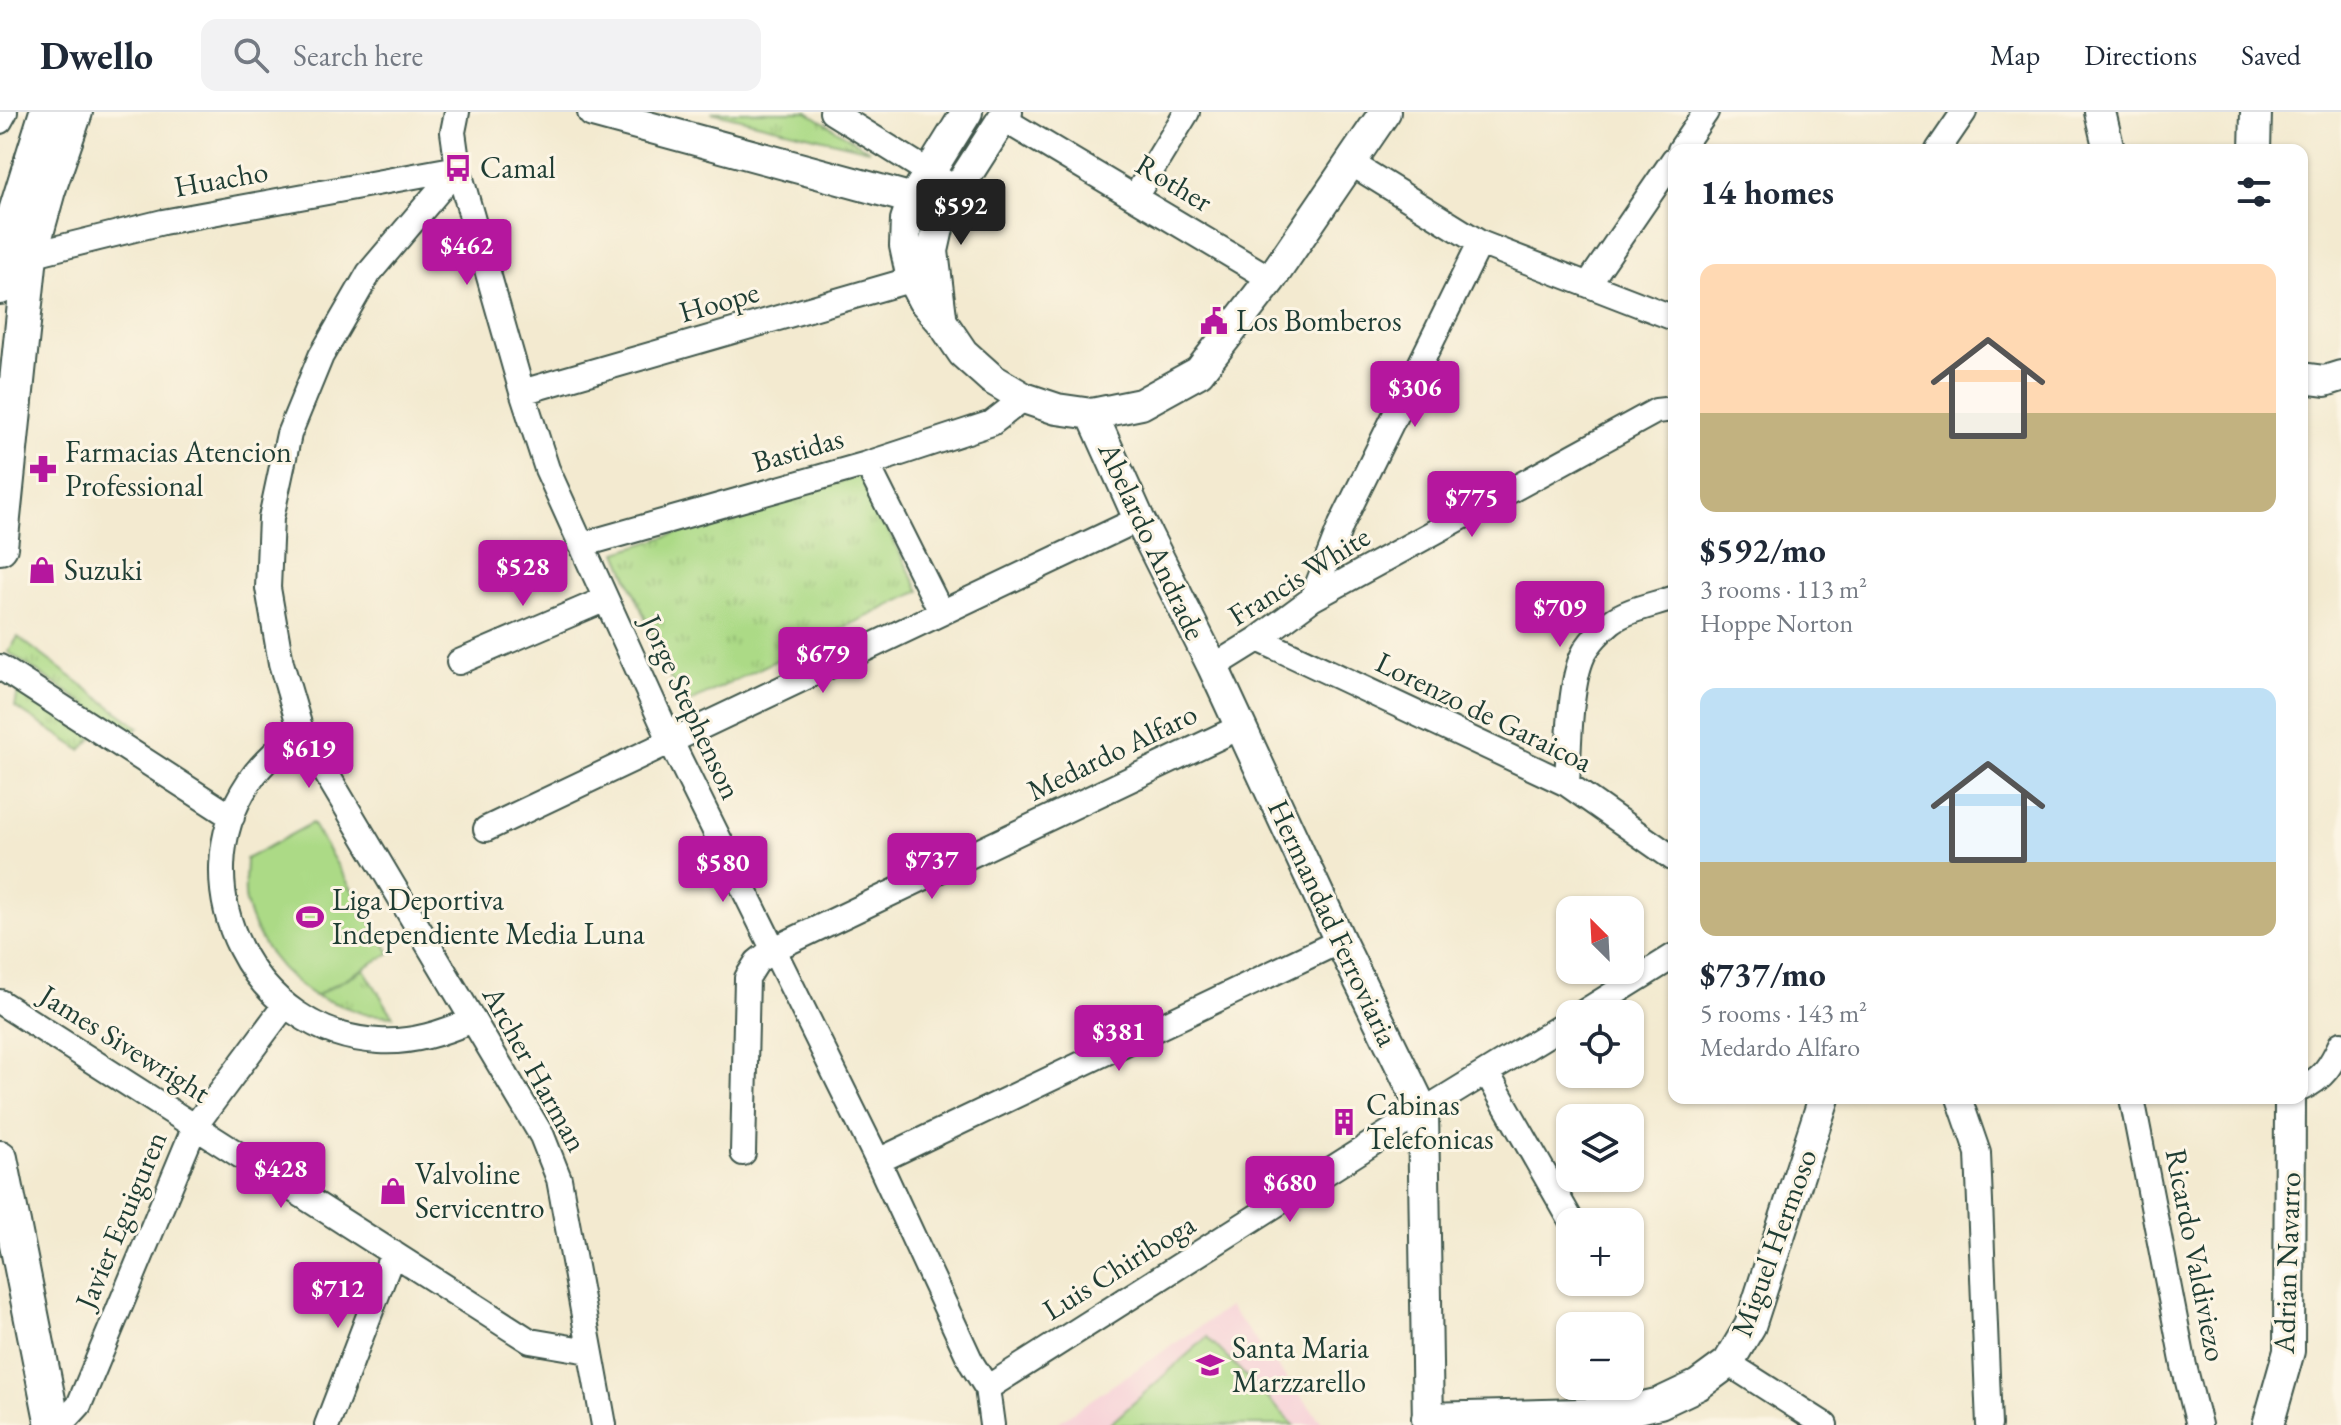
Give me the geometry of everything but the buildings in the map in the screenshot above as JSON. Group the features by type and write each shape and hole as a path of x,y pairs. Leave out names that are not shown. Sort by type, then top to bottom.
{"main road":[{"path":"1,280 9,234 47,112"},
{"path":"0,547 30,255 75,112"},
{"path":"0,1158 53,1424"}],"street":[{"path":"0,121 5,112"},
{"name":"Jorge Stephenson","path":"457,112 453,132 458,168 547,469 671,742 878,1161 972,1364 987,1388"},
{"path":"593,112 913,199 949,202"},
{"path":"832,112 930,171 949,202"},
{"path":"967,112 913,199 906,220 905,246 923,276 942,322 963,353 992,379 1024,398 1057,409 1092,414 1141,404 1199,372 1271,279 1385,112"},
{"path":"1135,197 1187,112"},
{"path":"1684,144 1706,112"},
{"path":"1942,144 1964,112"},
{"path":"2100,112 2108,144"},
{"path":"2255,144 2256,112"},
{"path":"923,276 949,202 1005,116"},
{"name":"Rother","path":"1005,116 1271,279"},
{"path":"1351,163 1480,243 1668,316"},
{"name":"Huacho","path":"1,280 30,255 163,222 458,168"},
{"name":"Archer Harman","path":"458,168 369,273 321,356 289,434 271,518 268,588 281,663 301,731 542,1136 559,1179 604,1425"},
{"path":"1589,283 1668,168"},
{"path":"1312,599 1341,525 1480,243"},
{"name":"Hoope","path":"522,392 923,276"},
{"path":"2308,379 2325,381 2341,376"},
{"name":"Bastidas","path":"581,545 867,464 992,423 1024,398"},
{"name":"Francis White","path":"1213,667 1312,599 1656,411 1668,410"},
{"name":"Abelardo Andrade","path":"1092,414 1139,519 1213,667"},
{"path":"867,464 941,612"},
{"path":"486,829 1139,519"},
{"path":"459,662 606,599"},
{"path":"1567,784 1570,726 1583,654 1611,622 1668,600"},
{"name":"Lorenzo de Garaicoa","path":"1258,639 1567,784 1668,855"},
{"path":"0,667 232,817"},
{"name":"Hermandad Ferroviaria","path":"1213,667 1423,1111 1428,1421"},
{"name":"Medardo Alfaro","path":"743,1153 747,978 757,962 772,950 1240,727"},
{"path":"301,731 272,754 248,783 232,817 223,851 222,885 228,920 241,952 260,981 285,1005 313,1023 344,1035 377,1041 410,1040 443,1033 473,1020"},
{"path":"878,1161 1340,941"},
{"path":"1603,1000 1668,960"},
{"name":"James Sivewright","path":"0,1002 530,1341 589,1351"},
{"name":"Javier Eguiguren","path":"53,1424 68,1417 79,1405 195,1126 285,1005"},
{"name":"Luis Chiriboga","path":"987,1388 1556,1030"},
{"path":"2308,1085 2318,1081 2341,1044"},
{"path":"1487,1073 1564,1208"},
{"name":"Miguel Hermoso","path":"1428,1421 1571,1420 1618,1413 1660,1403 1698,1385 1728,1363 1750,1326 1822,1104"},
{"path":"1961,1104 1978,1153 1989,1425"},
{"name":"Ricardo Valdiviezo","path":"2133,1104 2184,1366 2199,1425"},
{"name":"Adrian Navarro","path":"2268,1425 2289,1351 2290,1104"},
{"path":"327,1425 393,1253"},
{"path":"1728,1363 1825,1425"},
{"path":"987,1388 992,1425"}],"shaded area":[{"name":"Santa Maria Marzzarello","path":"1229,1307 1324,1425 1056,1425 1058,1422"}],"green space":[{"path":"711,112 807,112 869,150"},
{"path":"859,476 920,591 682,706 617,552"},
{"path":"18,637 139,727 131,735 8,652"},
{"path":"18,690 93,738 81,750 15,707"},
{"name":"Liga Deportiva Independiente Media Luna","path":"312,823 390,953 315,996 281,967 263,943 250,916 245,892 246,859"},
{"path":"364,969 393,1016 364,1014 315,996"},
{"path":"1207,1337 1294,1425 1109,1425"}],"place":[{"name":"Camal","path":"458,168"},
{"name":"Los Bomberos","path":"1214,321"},
{"name":"Farmacias Atencion Professional","path":"43,469"},
{"name":"Suzuki","path":"42,570"},
{"name":"Liga Deportiva Independiente Media Luna","path":"310,917"},
{"name":"Cabinas Telefonicas","path":"1344,1122"},
{"name":"Valvoline Servicentro","path":"393,1191"},
{"name":"Santa Maria Marzzarello","path":"1210,1365"}]}
